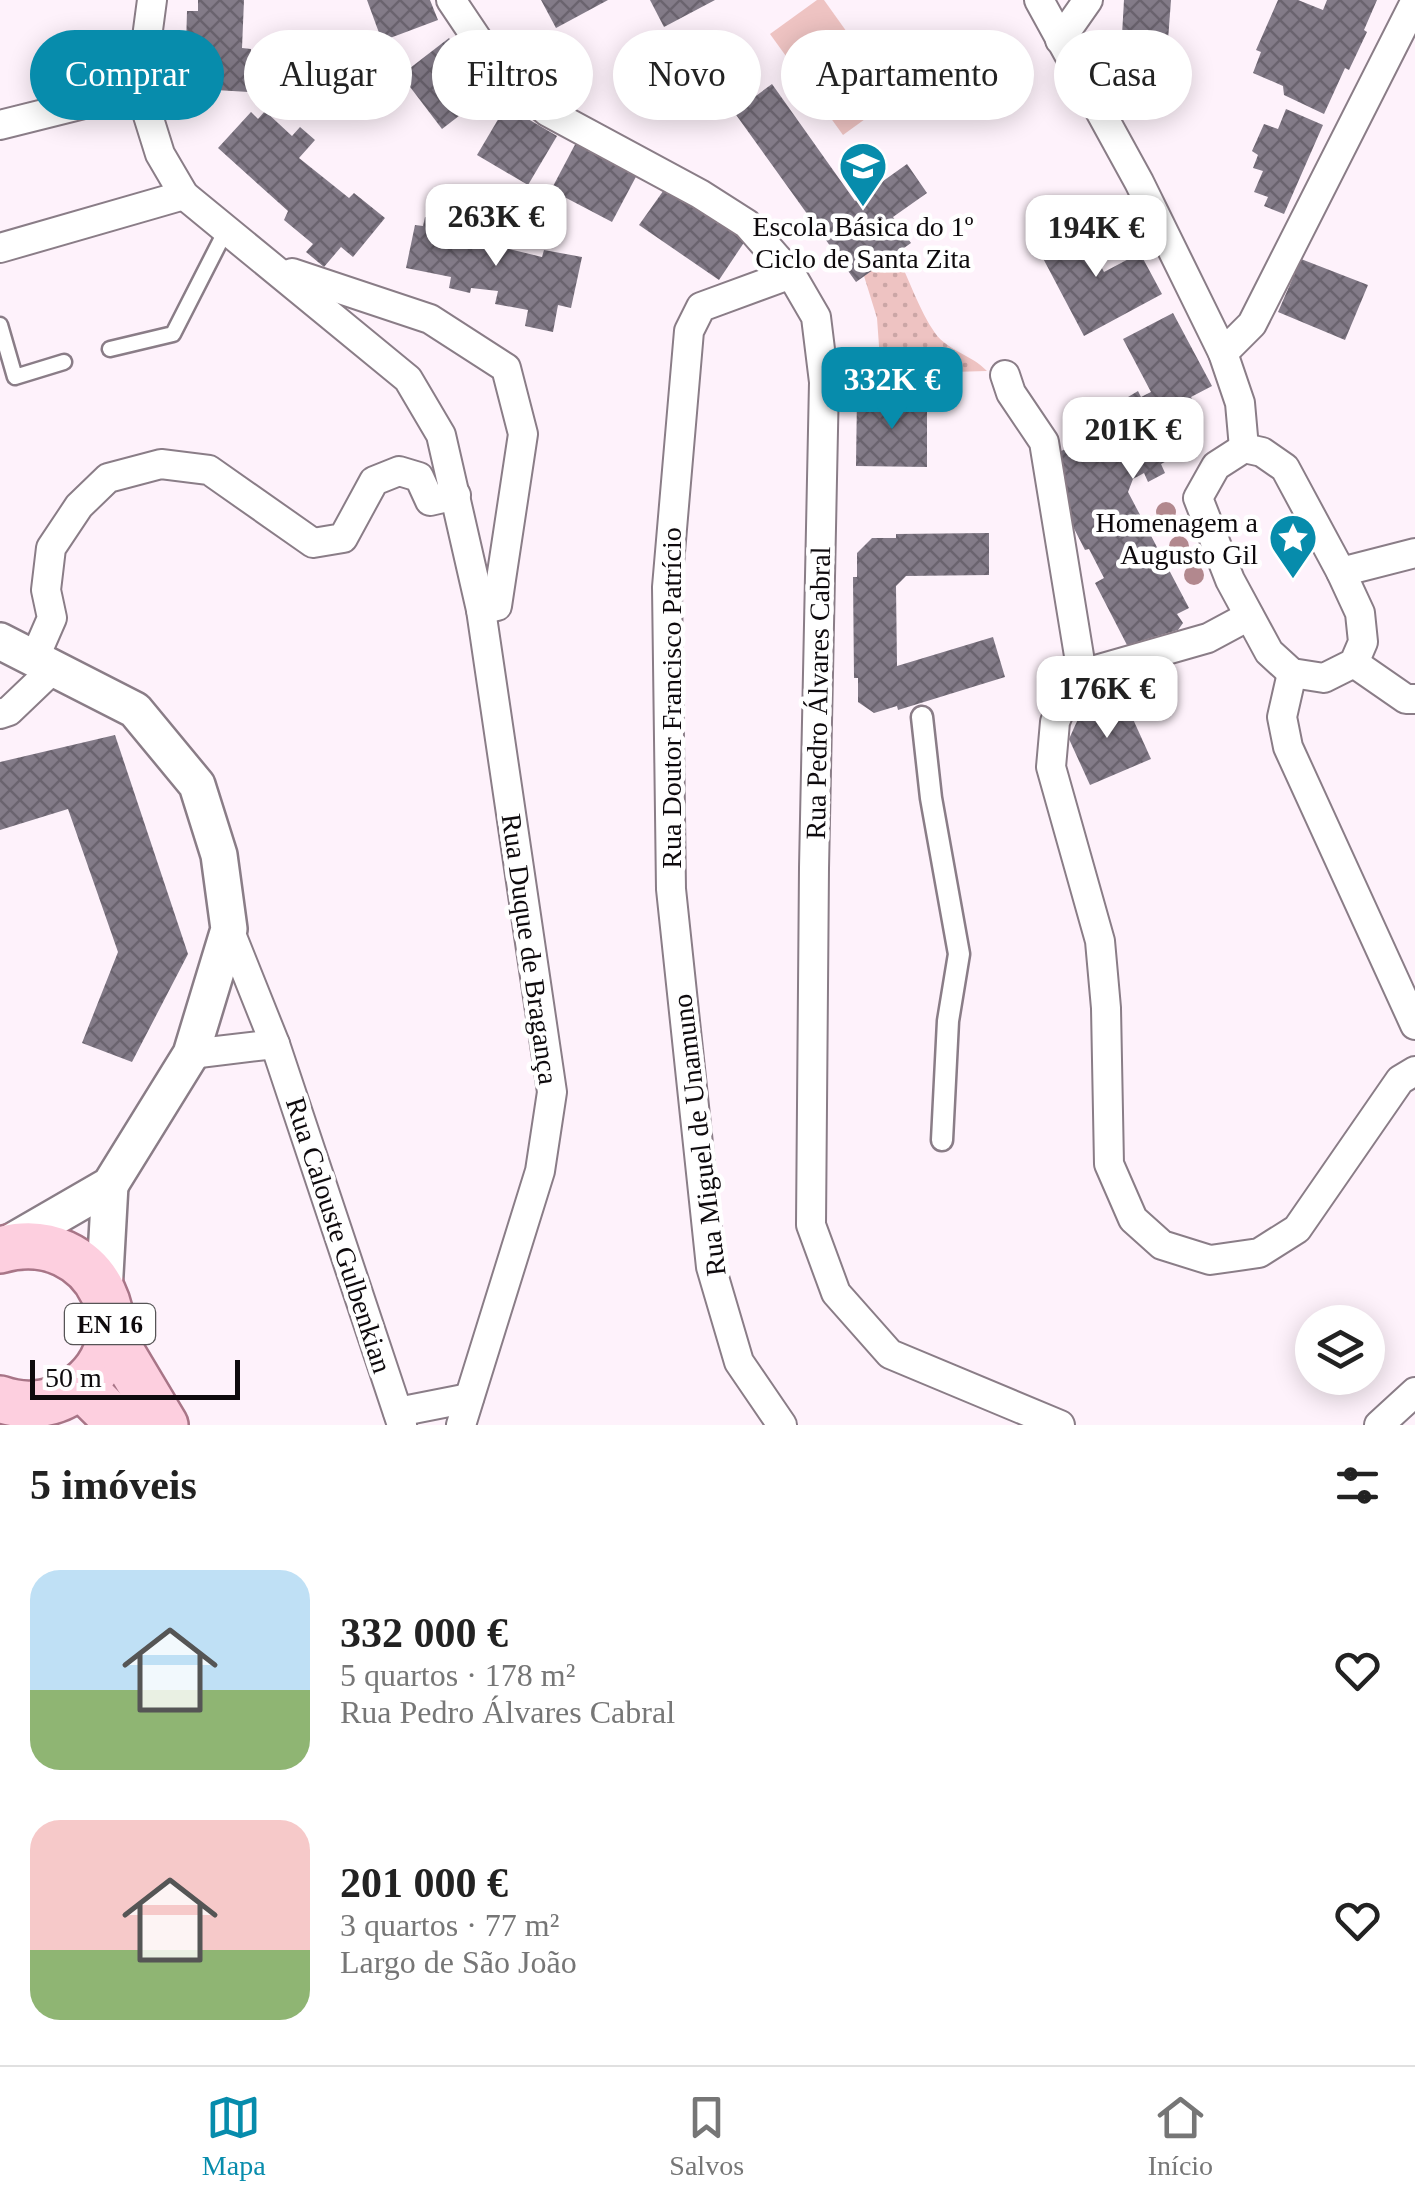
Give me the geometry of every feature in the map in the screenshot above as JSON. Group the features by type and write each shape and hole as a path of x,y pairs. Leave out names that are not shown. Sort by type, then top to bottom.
{"main road":[{"name":"EN 16","path":"0,1249 26,1244 50,1246 91,1271 107,1312 165,1425"},
{"name":"EN 16","path":"53,1404 95,1371 107,1312"},
{"path":"0,1399 30,1405 53,1404 120,1425"}],"street":[{"name":"Rua Duque de Bragança","path":"148,30 152,0"},
{"name":"Rua Pedro Álvares Cabral","path":"451,0 498,70 548,112 700,194 747,224 791,274 816,317 824,382 811,1226 836,1294 890,1354 1060,1425"},
{"path":"1039,0 1055,30"},
{"path":"1067,30 1088,0"},
{"path":"1223,354 1252,324 1401,57 1415,2"},
{"path":"0,125 30,118"},
{"name":"Rua Duque de Bragança","path":"149,120 160,154 184,195 408,379 441,435 456,495 481,610 552,1092 540,1171 461,1425"},
{"path":"1105,120 1223,354 1240,404 1244,448"},
{"path":"0,248 184,195"},
{"name":"Rua Duque de Bragança","path":"272,266 430,318 506,368 523,434 497,606 481,610"},
{"name":"Rua Doutor Francisco Patrício","path":"671,888 667,587 689,331 701,307 791,274"},
{"path":"1005,375 1011,392 1044,442 1082,674"},
{"path":"1244,448 1262,452 1285,468 1341,572 1360,613 1362,642 1354,663 1324,678 1292,673 1269,652 1249,616 1198,498 1216,466 1244,448"},
{"path":"0,714 9,711 45,662 52,618 46,590 51,548 79,506 108,478 161,464 208,470 313,543 343,538 374,481 399,470 419,477 430,501 456,495"},
{"path":"1341,572 1415,554"},
{"path":"1249,616 1208,638 1082,674 1055,722 1051,767 1100,942 1106,1008 1109,1164 1133,1219 1162,1245 1210,1260 1260,1254 1297,1228 1400,1080 1415,1072"},
{"path":"0,641 135,710 196,785 219,855 229,928 191,1054 110,1185 0,1249"},
{"path":"1354,663 1406,698 1415,699"},
{"path":"1292,673 1282,716 1288,747 1415,1026"},
{"path":"922,717 930,798 959,954 948,1022 942,1140"},
{"name":"Rua Miguel de Unamuno","path":"671,888 711,1267 739,1362 782,1425"},
{"name":"Rua Calouste Gulbenkian","path":"229,928 275,1044 400,1418"},
{"path":"191,1054 275,1044"},
{"path":"107,1312 110,1185"},
{"path":"1379,1425 1415,1392"},
{"path":"400,1418 470,1398"}],"lane":[{"path":"110,350 173,334 226,230"},
{"path":"0,326 15,377 64,362"}],"shaded area":[{"path":"817,0 824,0 845,30 781,30 781,49 770,34"},
{"path":"832,120 864,120 843,135"},
{"path":"896,253 935,333 987,371 881,374 877,318 864,276"}],"building":[{"path":"198,0 244,0 244,92 224,90 224,30 186,30 187,11 198,11"},
{"path":"367,0 430,0 438,20 411,30 378,30"},
{"path":"541,0 608,0 556,28"},
{"path":"650,0 715,0 664,27"},
{"path":"1124,0 1171,0 1169,30 1122,30"},
{"path":"1278,0 1298,0 1323,10 1327,0 1377,0 1364,30 1367,32 1324,114 1284,95 1283,86 1253,73 1261,52 1256,50"},
{"path":"432,51 432,116 412,89 412,67"},
{"path":"772,84 781,97 781,120 798,120 855,201 907,164 927,193 893,217 911,243 856,282 740,120 761,120 761,92"},
{"path":"1286,109 1323,125 1284,214 1264,206 1268,197 1254,192 1263,171 1253,168 1258,155 1252,151 1264,124 1278,129"},
{"path":"244,120 275,120 292,136 300,127 315,140 299,158 349,198 354,193 385,218 353,257 341,247 324,267 306,252 313,244 284,220 288,211 218,148"},
{"path":"435,120 454,120 442,129"},
{"path":"498,120 530,120 557,136 528,185 477,155"},
{"path":"578,139 639,171 612,222 551,190"},
{"path":"666,187 745,241 719,280 639,225"},
{"path":"464,213 486,218 481,242 542,257 544,250 582,257 571,308 558,305 553,332 525,326 528,310 495,304 498,291 471,288 470,293 449,288 451,277 406,268 415,225 423,226 425,217 462,225"},
{"path":"1078,223 1104,272 1140,253 1162,294 1084,336 1036,245"},
{"path":"1301,259 1368,285 1345,340 1278,312"},
{"path":"1173,313 1212,386 1191,397 1200,414 1181,424 1177,417 1167,422 1184,452 1161,464 1165,473 1148,482 1144,473 1133,479 1128,492 1189,608 1177,614 1183,623 1178,630 1127,645 1095,583 1104,578 1061,503 1050,457 1101,430 1098,416 1138,391 1141,397 1151,392 1123,339"},
{"path":"857,396 927,397 927,467 856,466"},
{"path":"989,533 989,575 906,576 896,586 897,666 993,637 1005,677 898,710 897,706 874,713 858,702 858,678 854,678 853,577 857,577 857,553 872,538 896,538 896,534"},
{"path":"1123,697 1151,759 1090,785 1069,739 1083,708"},
{"path":"115,735 188,954 132,1062 82,1043 118,952 68,809 0,830 0,762"}],"place":[{"name":"Escola Básica do 1º Ciclo de Santa Zita","path":"863,208"},
{"name":"Homenagem a Augusto Gil","path":"1293,580"}]}
